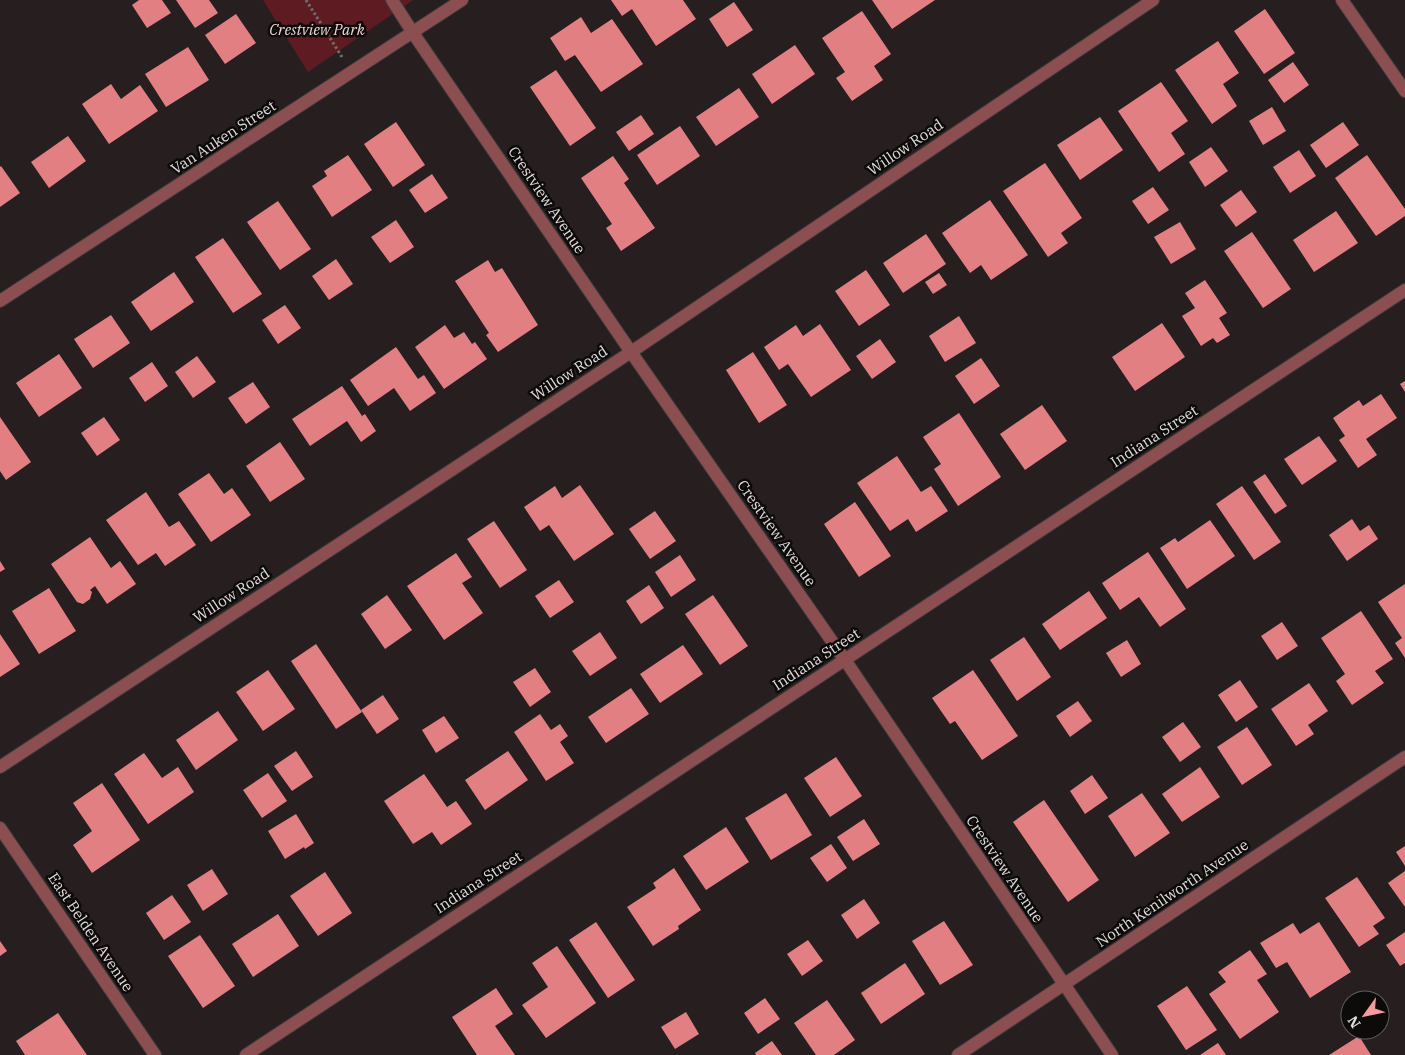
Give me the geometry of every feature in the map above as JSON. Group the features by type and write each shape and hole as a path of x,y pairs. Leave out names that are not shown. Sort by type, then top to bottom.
{"street":[{"name":"Crestview Avenue","path":"392,0 631,352 845,660 1112,1055"},
{"name":"Van Auken Street","path":"0,301 462,0"},
{"name":"Willow Road","path":"0,767 631,352 1153,0"},
{"path":"1342,0 1405,91"},
{"name":"Indiana Street","path":"246,1055 1405,290"},
{"name":"North Kenilworth Avenue","path":"958,1055 1405,758"},
{"name":"East Belden Avenue","path":"0,828 155,1055"}],"path":[{"path":"306,0 352,72"}],"green space":[{"name":"Crestview Park","path":"263,0 413,0 308,72"}],"building":[{"path":"139,0 162,0 171,13 147,28 132,5"},
{"path":"176,0 209,0 218,13 195,28"},
{"path":"611,0 683,0 696,19 656,46 632,9 622,16"},
{"path":"872,0 935,0 892,29"},
{"path":"734,2 753,30 727,47 709,19"},
{"path":"1265,9 1295,53 1264,74 1234,31"},
{"path":"862,11 891,54 874,66 883,80 852,101 836,78 845,72 822,38"},
{"path":"236,14 256,43 225,64 205,35"},
{"path":"581,17 591,33 612,19 643,64 601,92 575,55 565,61 550,38"},
{"path":"1218,41 1239,73 1223,84 1237,106 1212,124 1175,70"},
{"path":"795,45 815,74 772,104 752,74"},
{"path":"188,47 209,80 166,107 145,74"},
{"path":"1293,62 1309,85 1284,103 1268,80"},
{"path":"556,70 596,128 570,146 530,87"},
{"path":"1161,82 1188,121 1171,133 1185,154 1159,172 1118,111"},
{"path":"111,84 121,99 140,85 158,111 109,144 82,104"},
{"path":"739,88 759,117 716,146 696,117"},
{"path":"1272,107 1286,131 1263,145 1249,121"},
{"path":"641,115 654,134 629,151 616,132"},
{"path":"1100,117 1123,150 1080,180 1057,145"},
{"path":"396,122 425,165 393,187 364,144"},
{"path":"1343,122 1359,145 1326,168 1310,145"},
{"path":"680,126 700,156 657,185 637,155"},
{"path":"68,136 86,161 49,188 31,162"},
{"path":"1211,147 1228,171 1205,187 1189,162"},
{"path":"1299,150 1316,176 1290,193 1273,167"},
{"path":"348,155 372,190 332,217 312,186 327,176 324,171"},
{"path":"1367,155 1405,209 1405,216 1376,236 1335,178"},
{"path":"613,156 629,179 624,183 655,228 621,251 606,228 612,224 581,178"},
{"path":"1045,163 1082,218 1061,233 1068,243 1048,257 1003,191"},
{"path":"0,167 20,193 0,207"},
{"path":"432,174 448,198 425,213 409,190"},
{"path":"1153,187 1169,210 1148,224 1132,201"},
{"path":"1241,190 1257,212 1236,227 1220,205"},
{"path":"990,200 1028,255 991,280 981,265 970,273 942,233"},
{"path":"278,201 311,249 280,270 247,222"},
{"path":"1336,211 1358,243 1314,272 1293,240"},
{"path":"396,220 414,247 390,263 371,237"},
{"path":"1180,222 1196,249 1171,264 1154,237"},
{"path":"1252,232 1291,289 1263,308 1224,251"},
{"path":"926,234 946,264 903,293 883,263"},
{"path":"223,238 262,294 233,313 195,257"},
{"path":"336,259 353,284 329,300 312,276"},
{"path":"488,260 495,272 502,268 538,325 498,352 486,335 489,333 455,281"},
{"path":"866,270 890,305 859,326 835,291"},
{"path":"174,272 194,302 151,331 131,302"},
{"path":"939,273 947,285 933,294 925,282"},
{"path":"1205,280 1227,313 1219,318 1230,335 1217,343 1213,338 1201,346 1182,316 1195,308 1185,293"},
{"path":"285,305 301,328 278,344 262,320"},
{"path":"111,315 130,343 93,368 74,339"},
{"path":"959,316 976,343 945,362 929,336"},
{"path":"1162,323 1185,357 1135,391 1112,357"},
{"path":"820,324 851,370 811,397 788,364 779,370 764,347 796,325 803,336"},
{"path":"445,325 454,338 464,332 472,344 475,342 487,359 444,389 415,347"},
{"path":"880,339 896,362 872,379 856,356"},
{"path":"396,347 418,379 424,375 436,393 410,411 394,388 368,406 350,380"},
{"path":"753,352 787,405 759,423 726,370"},
{"path":"59,354 82,388 39,417 16,383"},
{"path":"197,356 216,382 193,398 175,372"},
{"path":"981,358 1000,386 974,404 955,376"},
{"path":"152,362 168,386 145,402 129,378"},
{"path":"1405,381 1405,392 1400,384"},
{"path":"253,382 270,407 246,424 228,398"},
{"path":"342,386 362,416 365,414 376,431 361,442 347,421 310,446 292,419"},
{"path":"1381,394 1397,418 1366,439 1377,455 1358,468 1339,440 1345,436 1333,418 1359,400 1363,406"},
{"path":"1042,405 1067,441 1025,470 1000,434"},
{"path":"959,413 1001,477 958,506 934,469 941,464 923,437"},
{"path":"0,417 31,462 6,480 0,471"},
{"path":"104,417 120,440 97,456 81,433"},
{"path":"1319,436 1337,461 1302,485 1284,459"},
{"path":"280,442 305,479 270,502 246,466"},
{"path":"897,456 921,492 931,486 948,511 916,532 908,519 890,531 857,483"},
{"path":"209,473 224,494 232,488 251,515 211,542 178,494"},
{"path":"1265,474 1287,506 1275,514 1253,482"},
{"path":"580,485 614,534 574,561 549,525 540,531 524,507 555,486 562,498"},
{"path":"1242,486 1281,542 1254,560 1216,504"},
{"path":"146,492 169,527 179,521 196,545 165,566 156,553 138,565 106,520"},
{"path":"855,502 891,556 859,577 824,524"},
{"path":"655,511 676,541 650,559 629,529"},
{"path":"1352,519 1360,531 1369,525 1378,539 1347,561 1329,535"},
{"path":"1210,520 1235,556 1187,589 1160,548 1175,538 1178,542"},
{"path":"494,521 527,570 500,588 467,539"},
{"path":"90,537 111,568 120,561 136,584 107,604 95,586 90,590 92,592 90,599 83,604 77,602 51,564"},
{"path":"1148,552 1186,609 1160,627 1139,597 1120,610 1102,583"},
{"path":"456,553 472,577 462,583 483,613 444,640 407,586"},
{"path":"680,555 696,580 671,597 655,572"},
{"path":"0,561 5,569 0,572"},
{"path":"559,580 574,602 550,618 535,596"},
{"path":"1405,584 1405,658 1395,643 1402,638 1378,602"},
{"path":"649,585 664,608 641,624 626,601"},
{"path":"49,588 76,631 39,654 12,611"},
{"path":"1089,591 1107,618 1060,650 1042,624"},
{"path":"387,595 412,630 385,649 361,614"},
{"path":"713,595 748,646 720,665 685,614"},
{"path":"1361,611 1393,659 1375,671 1384,683 1352,705 1336,681 1345,674 1321,638"},
{"path":"1282,622 1298,646 1277,660 1261,636"},
{"path":"600,632 617,658 590,676 572,651"},
{"path":"0,634 20,664 0,677"},
{"path":"1024,637 1051,677 1017,701 990,660"},
{"path":"1127,640 1141,664 1121,677 1106,653"},
{"path":"316,644 362,712 336,729 291,661"},
{"path":"683,645 703,674 660,703 640,674"},
{"path":"535,668 551,692 530,707 513,682"},
{"path":"268,670 295,709 263,731 236,692"},
{"path":"973,670 1018,736 982,760 955,721 950,724 932,698"},
{"path":"1240,680 1258,707 1236,722 1218,695"},
{"path":"1309,683 1328,711 1308,725 1314,734 1296,746 1271,709"},
{"path":"631,688 649,714 606,743 588,717"},
{"path":"383,695 399,719 377,734 361,710"},
{"path":"1078,701 1092,721 1070,737 1056,716"},
{"path":"218,711 238,740 196,770 176,740"},
{"path":"540,714 551,730 560,724 568,736 560,742 574,763 546,781 514,732"},
{"path":"444,716 459,738 436,753 422,730"},
{"path":"1183,722 1201,747 1180,762 1162,737"},
{"path":"1247,727 1272,765 1242,785 1217,747"},
{"path":"296,751 313,777 292,791 274,766"},
{"path":"508,751 528,780 485,810 465,780"},
{"path":"144,753 162,778 178,767 194,792 148,824 114,774"},
{"path":"836,757 862,796 830,817 804,778"},
{"path":"1200,767 1220,797 1182,822 1162,794"},
{"path":"268,773 287,801 262,818 243,790"},
{"path":"424,774 447,807 456,801 472,824 441,845 432,832 413,844 384,801"},
{"path":"1092,775 1108,798 1085,814 1070,791"},
{"path":"102,783 140,840 92,873 73,845 92,831 73,803"},
{"path":"786,793 812,835 771,860 745,818"},
{"path":"1142,793 1170,833 1135,857 1108,816"},
{"path":"1044,800 1099,880 1068,902 1013,822"},
{"path":"296,814 314,843 285,859 268,831"},
{"path":"864,819 880,844 853,861 837,837"},
{"path":"726,827 749,862 706,890 683,856"},
{"path":"831,844 847,868 827,882 810,858"},
{"path":"1405,846 1405,866 1396,852"},
{"path":"674,868 701,910 678,926 679,929 653,946 627,907 656,888 653,883"},
{"path":"212,869 228,894 203,911 187,885"},
{"path":"1405,871 1405,907 1388,883"},
{"path":"325,872 352,913 318,936 290,896"},
{"path":"1357,877 1385,918 1373,926 1379,934 1359,947 1325,898"},
{"path":"172,895 191,922 164,940 146,913"},
{"path":"864,899 880,923 857,939 841,915"},
{"path":"278,914 299,946 253,977 232,944"},
{"path":"944,921 973,965 940,985 912,941"},
{"path":"596,922 635,980 608,998 569,940"},
{"path":"1319,922 1351,972 1310,998 1287,962 1276,968 1260,943 1293,923 1300,934"},
{"path":"1405,932 1405,963 1400,966 1386,945"},
{"path":"200,935 235,986 203,1008 168,956"},
{"path":"808,940 823,961 802,976 787,954"},
{"path":"0,941 7,951 0,956"},
{"path":"557,946 596,1003 546,1038 522,1005 548,987 532,963"},
{"path":"1250,950 1267,974 1257,980 1279,1012 1240,1039 1209,994 1226,982 1218,972"},
{"path":"905,963 925,994 881,1024 861,993"},
{"path":"1187,986 1217,1030 1186,1050 1157,1006"},
{"path":"496,988 513,1014 495,1026 515,1055 477,1055 452,1017"},
{"path":"765,998 780,1019 758,1034 744,1013"},
{"path":"827,1000 855,1040 834,1055 816,1055 794,1023"},
{"path":"686,1012 699,1034 675,1049 661,1027"},
{"path":"58,1013 87,1055 25,1055 16,1041"},
{"path":"1353,1040 1362,1040 1371,1055 1329,1055"},
{"path":"772,1041 782,1055 756,1055 755,1053"},
{"path":"1218,1043 1226,1055 1200,1055"}]}
